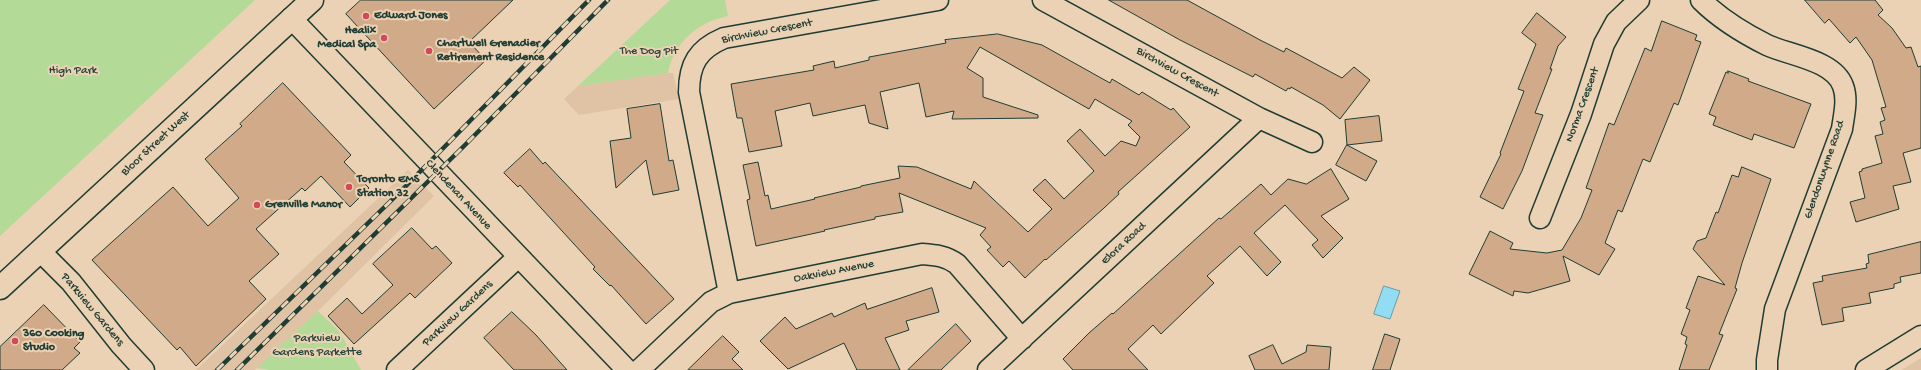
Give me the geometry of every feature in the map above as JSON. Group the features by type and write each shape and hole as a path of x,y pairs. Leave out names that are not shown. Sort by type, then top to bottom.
{"main road":[{"name":"Bloor Street West","path":"0,288 312,0"}],"street":[{"name":"Birchview Crescent","path":"729,292 689,92 689,74 694,62 713,43 724,38 938,0"},
{"name":"Birchview Crescent","path":"1043,0 1259,118 1312,142"},
{"name":"Norma Crescent","path":"1540,218 1581,114 1604,44 1616,22 1639,0"},
{"name":"Glendonwynne Road","path":"1701,0 1714,13 1768,45 1815,61 1832,72 1843,85 1846,102 1842,129 1775,309 1767,360 1767,370"},
{"name":"Clendenan Avenue","path":"291,18 627,370"},
{"name":"Elora Road","path":"988,370 1259,118"},
{"name":"Parkview Gardens","path":"40,251 71,282 121,345 144,370"},
{"name":"Oakview Avenue","path":"639,370 711,302 729,292 922,254 937,255 949,258 957,264 1022,339"},
{"name":"Parkview Gardens","path":"397,370 518,257"},
{"path":"1866,370 1921,336"}],"shaded area":[{"path":"673,73 679,99 579,115 564,99 578,86"},
{"path":"408,170 434,196 318,311 255,370 196,370"},
{"path":"1921,358 1921,370 1901,370"}],"green space":[{"name":"High Park","path":"0,0 255,0 0,236"},
{"name":"The Dog Pit","path":"670,0 725,0 728,16 707,23 697,28 689,35 676,52 668,73 578,86"},
{"name":"Parkview Gardens Parkette","path":"318,311 339,331 361,370 270,370 257,368"}],"water":[{"path":"1384,286 1400,291 1390,319 1374,314"}],"building":[{"name":"Chartwell Grenadier Retirement Residence","path":"361,0 513,0 469,42 486,60 434,109 346,14"},
{"path":"1109,0 1187,0 1260,40 1284,52 1286,48 1342,78 1354,67 1370,80 1340,119 1323,105 1291,87 1286,91 1255,74 1253,77 1180,40"},
{"path":"1805,0 1875,0 1883,10 1878,15 1892,28 1906,48 1911,47 1918,67 1921,66 1921,148 1903,153 1911,182 1893,186 1899,209 1856,222 1850,202 1865,198 1859,172 1862,171 1862,169 1882,163 1875,136 1883,134 1880,122 1885,120 1881,108 1886,107 1872,60 1856,37 1850,43 1829,19 1825,23"},
{"path":"1537,13 1566,37 1558,46 1550,69 1552,69 1535,113 1543,115 1522,171 1503,209 1480,197 1501,154 1500,153 1524,91 1518,89 1536,44 1522,33"},
{"path":"1662,21 1697,35 1695,40 1701,42 1678,105 1674,103 1650,162 1643,159 1622,212 1618,210 1605,243 1615,249 1599,275 1563,256 1570,281 1528,293 1514,291 1513,296 1469,274 1490,231 1513,243 1510,249 1547,253 1562,250 1581,218 1592,190 1586,188 1609,123 1614,125 1645,48 1651,51"},
{"path":"998,34 1042,45 1110,83 1112,79 1139,95 1142,92 1171,110 1173,108 1190,127 1118,192 1119,194 1104,208 1025,278 1009,261 1003,267 987,250 991,247 980,235 986,228 899,193 903,212 875,217 875,219 756,246 747,200 750,199 743,165 758,162 765,196 768,195 771,209 815,199 814,198 861,186 900,178 898,166 917,167 971,189 974,181 1028,232 1052,209 1033,190 1045,179 1064,199 1094,171 1067,141 1080,129 1105,156 1121,141 1136,146 1140,137 1128,125 1132,121 1095,99 1089,109 980,47 967,68 983,78 983,97 1038,115 1038,118 952,119 954,111 926,117 919,83 880,92 888,129 869,123 865,105 813,116 810,103 775,111 782,146 749,152 742,118 737,118 731,84 814,70 813,66 834,61 835,68 869,60 869,57 946,43 945,40"},
{"path":"1728,71 1749,79 1748,81 1811,104 1794,148 1754,134 1752,140 1713,125 1716,117 1709,114 1726,72 1728,73"},
{"path":"283,83 351,155 344,162 369,188 350,207 321,176 305,191 302,188 256,229 279,254 249,281 266,299 196,366 180,347 177,350 92,260 173,187 208,226 239,198 205,159 242,126 240,124"},
{"path":"660,104 669,161 673,160 679,190 653,195 646,160 616,188 610,141 631,138 627,109"},
{"path":"1379,116 1382,141 1347,145 1345,120"},
{"path":"1347,145 1377,161 1366,181 1336,165"},
{"path":"530,149 543,164 545,162 674,299 646,324 611,285 610,286 593,269 595,267 520,185 518,187 504,173"},
{"path":"1742,167 1771,179 1742,263 1735,288 1737,289 1719,334 1723,335 1709,370 1679,370 1687,345 1685,344 1687,337 1681,334 1690,310 1686,308 1698,276 1725,285 1693,249 1697,241 1706,238 1716,212 1718,213 1732,175 1738,177"},
{"path":"1331,169 1349,199 1321,216 1343,238 1323,258 1312,245 1318,240 1285,205 1254,233 1281,262 1267,276 1240,246 1207,276 1214,283 1161,334 1153,325 1128,349 1148,370 1073,370 1063,359 1089,333 1112,313 1113,314 1219,218 1221,219 1261,184 1271,195 1288,179 1306,184"},
{"path":"412,228 432,249 436,246 452,263 415,298 410,293 354,344 328,316 347,298 362,314 393,285 373,264"},
{"path":"1921,242 1921,273 1900,277 1901,282 1894,284 1894,288 1869,293 1871,303 1842,308 1844,321 1822,325 1813,283 1823,281 1822,276 1867,268 1866,264 1869,263 1868,255"},
{"path":"932,288 939,312 906,321 909,330 885,338 900,370 857,370 844,343 788,369 760,341 785,317 796,329 832,313 834,317 865,303 867,309"},
{"path":"44,305 80,342 74,348 80,353 62,370 0,370 0,347"},
{"path":"512,312 536,335 567,370 514,370 484,338"},
{"path":"956,324 971,341 941,370 908,370"},
{"path":"1385,334 1400,339 1390,370 1373,370"},
{"path":"723,336 739,352 732,359 743,370 688,370"},
{"path":"1273,345 1282,364 1306,352 1307,345 1331,347 1329,370 1255,370 1249,356"}],"railway":[{"path":"217,370 402,190 589,0"},
{"path":"237,370 465,145 608,0"}],"place":[{"name":"Edward Jones","path":"366,16"},
{"name":"Healix Medical Spa","path":"384,38"},
{"name":"Chartwell Grenadier Retirement Residence","path":"429,51"},
{"name":"Toronto EMS Station 32","path":"349,187"},
{"name":"Grenville Manor","path":"257,205"},
{"name":"360 Cooking Studio","path":"15,341"}]}
